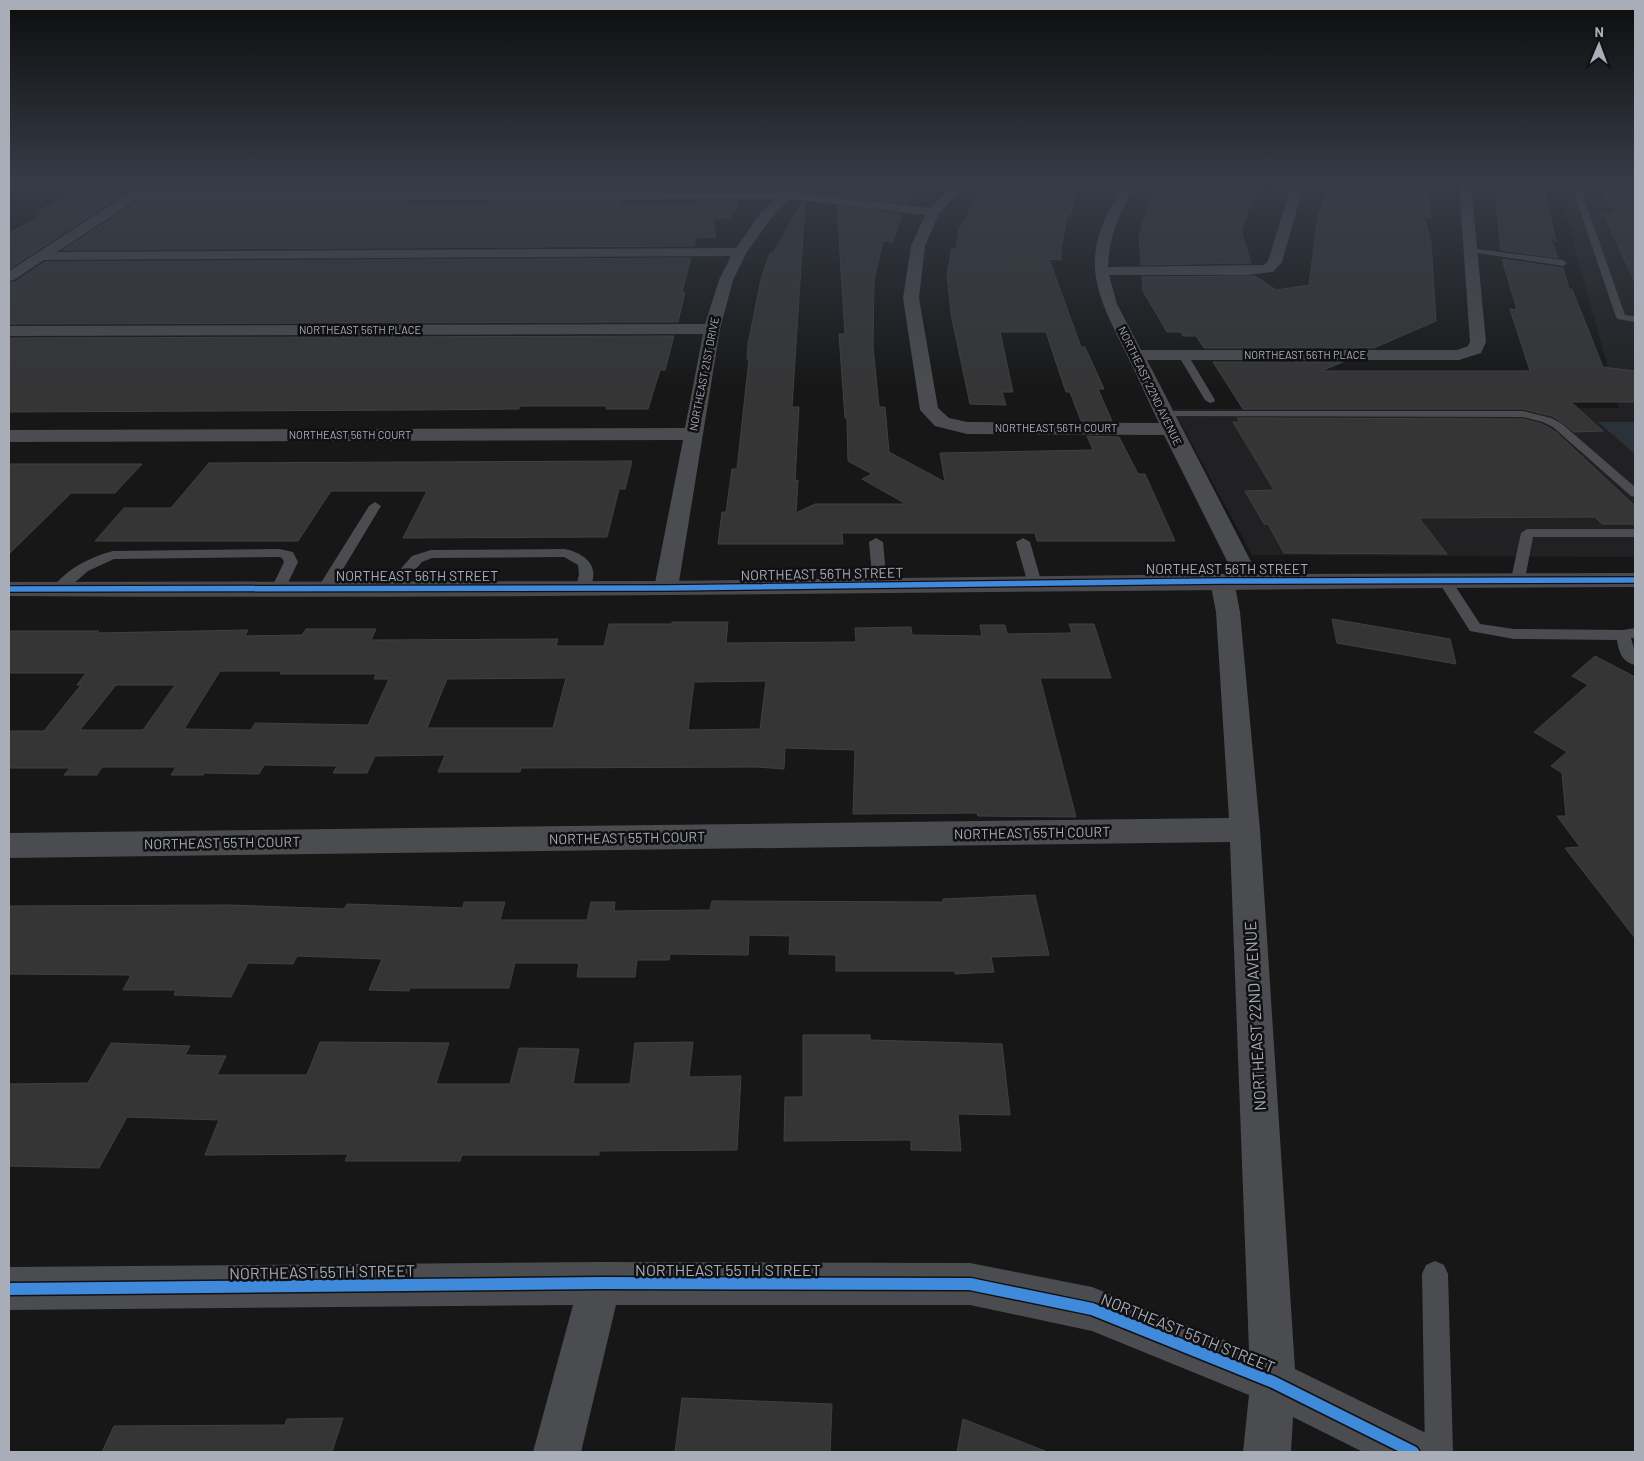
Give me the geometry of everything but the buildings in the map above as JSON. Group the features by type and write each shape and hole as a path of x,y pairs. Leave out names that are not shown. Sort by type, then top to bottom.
{"street":[{"path":"9,277 47,252"},
{"path":"41,256 709,252"},
{"name":"NORTHEAST 21ST DRIVE","path":"666,588 712,329 726,280 740,252"},
{"name":"NORTHEAST 56TH COURT","path":"917,252 911,298 929,410 942,422 967,428 1167,421"},
{"name":"NORTHEAST 22ND AVENUE","path":"1102,252 1101,271 1108,299 1167,421 1235,581 1228,612 1245,830 1273,1382 1267,1452"},
{"path":"1101,271 1247,271 1268,269 1275,262 1278,252"},
{"name":"NORTHEAST 56TH PLACE","path":"1135,355 1460,355 1475,349 1478,342 1471,252"},
{"name":"NORTHEAST 56TH PLACE","path":"9,331 712,329"},
{"name":"NORTHEAST 56TH COURT","path":"9,436 692,434"},
{"name":"NORTHEAST 56TH STREET","path":"9,589 666,588 1235,581 1635,580"},
{"name":"NORTHEAST 55TH COURT","path":"9,846 1245,830"},
{"path":"557,1452 600,1283"},
{"name":"NORTHEAST 55TH STREET","path":"9,1289 600,1283 970,1284 1092,1309 1273,1382 1413,1452"}],"lane":[{"path":"1486,252 1563,263"},
{"path":"1599,252 1621,317 1635,319"},
{"path":"1183,355 1210,400"},
{"path":"1167,421 1523,414 1558,425 1635,493"},
{"path":"324,589 375,506"},
{"path":"1518,579 1527,533 1635,533"},
{"path":"876,542 880,586"},
{"path":"1023,542 1035,584"},
{"path":"59,589 88,564 113,555 279,553 288,555 291,562 278,589"},
{"path":"390,589 417,559 431,554 453,553 565,554 580,557 585,564 587,572 583,588"},
{"path":"1445,581 1475,628 1514,634 1629,634 1627,653 1635,660"},
{"path":"1435,1274 1439,1452"}],"shaded area":[{"path":"1576,252 1635,252 1635,557 1252,555 1173,409 1619,408"},
{"path":"1598,422 1635,422 1635,454"}],"cycle path":[{"path":"9,589 666,588 1222,581 1635,580"},
{"path":"9,1289 600,1283 970,1284 1092,1309 1273,1382 1413,1452"}]}
